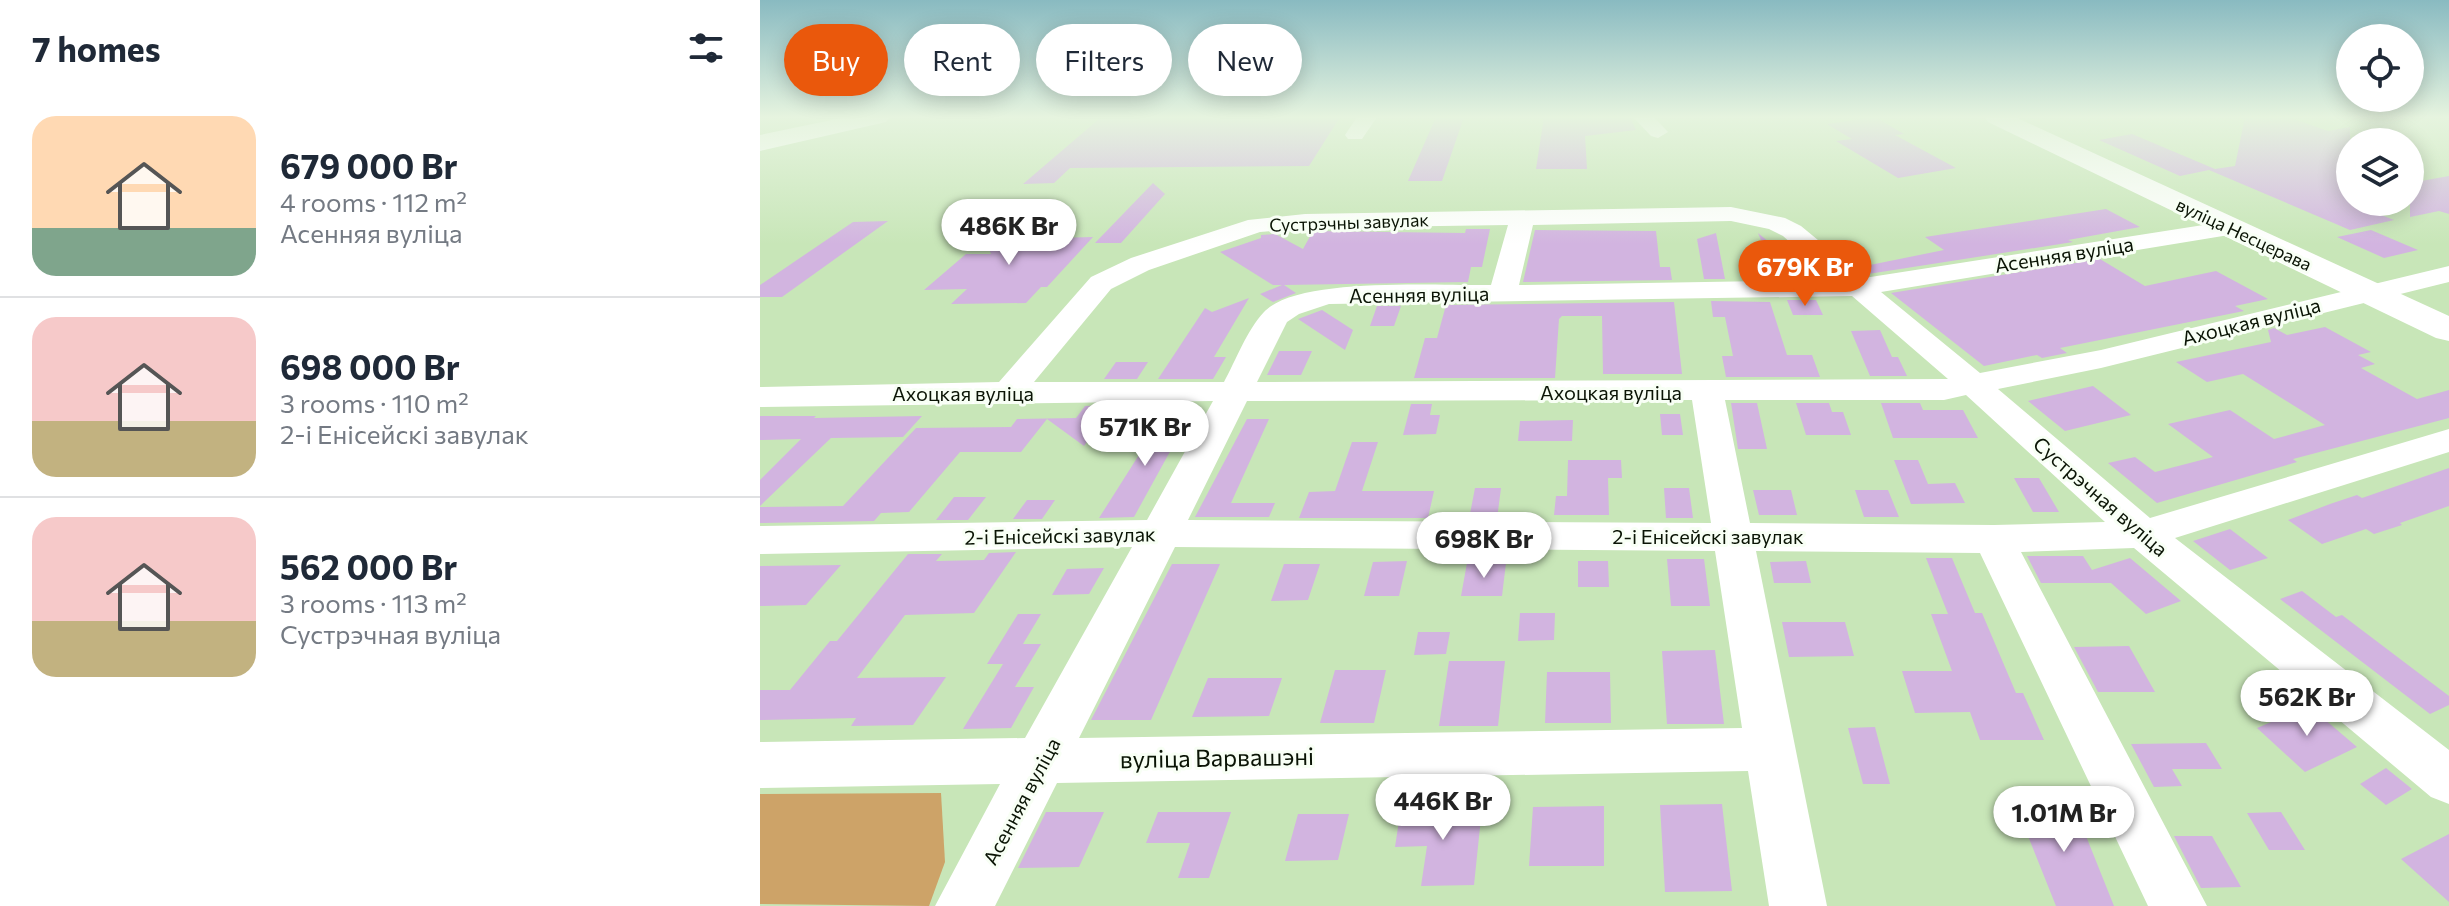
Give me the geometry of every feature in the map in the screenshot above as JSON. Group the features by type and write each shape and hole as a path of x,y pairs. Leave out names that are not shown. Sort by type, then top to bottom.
{"main road":[{"name":"вуліца Несцерава","path":"2085,159 2449,330"}],"street":[{"name":"Сустрэчны завулак","path":"1008,392 1101,283 1140,264 1257,225 1278,222 1731,214 1752,217"},
{"name":"Сустрэчная вуліца","path":"1752,217 1792,231 2143,534 2449,781"},
{"path":"1503,292 1522,218"},
{"name":"Асенняя вуліца","path":"964,906 1045,759 1275,317 1289,308 1326,296 1855,288 2229,228"},
{"name":"Ахоцкая вуліца","path":"760,397 1008,392 1944,390 2101,359 2368,291 2449,274"},
{"path":"1707,392 1735,535 1798,906"},
{"name":"2-і Енісейскі завулак","path":"760,540 1164,533 1994,539 2143,534 2449,440"},
{"path":"1994,539 2178,906"},
{"name":"вуліца Варвашэні","path":"760,765 1771,749"}],"shaded area":[{"path":"941,793 945,862 929,906 760,904 760,794"}],"building":[{"path":"1052,159 1313,159 1309,166 1070,168 1054,183 1023,184"},
{"path":"1418,159 1449,159 1442,181 1408,181"},
{"path":"1537,159 1586,159 1587,169 1536,169"},
{"path":"1867,159 1940,159 1956,168 1898,178"},
{"path":"2142,159 2192,159 2215,169 2235,166 2236,159 2336,159 2336,216 2384,216 2394,220 2350,230 2209,170 2180,176"},
{"path":"2449,176 2449,214 2439,211 2424,214 2424,180"},
{"path":"1153,183 1165,194 1121,243 1095,243"},
{"path":"2106,209 2140,227 2068,240 2073,242 1868,274 1860,267 1944,250 1925,237"},
{"path":"888,221 782,297 760,297 760,285 853,222"},
{"path":"1009,222 1017,239 1093,237 1047,287 1041,287 1026,303 951,304 967,289 924,290 966,254 991,254 981,229"},
{"path":"1466,229 1490,229 1482,267 1471,267 1468,282 1284,285 1296,293 1273,302 1260,294 1282,285 1273,285 1220,252 1261,238 1261,235 1275,234 1303,249 1313,231 1465,233"},
{"path":"1535,230 1656,231 1660,267 1670,267 1672,280 1523,282"},
{"path":"2371,230 2418,250 2384,258 2337,237"},
{"path":"1716,233 1725,279 1704,279 1697,239"},
{"path":"1758,233 1801,268 1805,277 1777,278"},
{"path":"2100,259 2145,286 2216,271 2268,299 2235,306 2244,311 2060,348 2067,353 2042,358 2037,355 1984,366 1891,293"},
{"path":"1249,298 1214,357 1226,357 1213,379 1158,379 1205,308 1212,312"},
{"path":"1787,300 1816,300 1823,315 1793,315"},
{"path":"1711,301 1770,302 1787,355 1812,355 1820,377 1726,377 1722,356 1733,356 1725,317 1713,317"},
{"path":"1674,302 1682,374 1603,374 1602,316 1562,316 1559,319 1555,378 1414,378 1425,338 1437,338 1446,305"},
{"path":"1377,306 1401,306 1394,326 1370,326"},
{"path":"1322,310 1353,330 1345,350 1298,319"},
{"path":"2325,327 2371,352 2358,355 2375,364 2361,368 2417,399 2449,390 2449,418 2293,459 2297,462 2157,503 2108,463 2135,457 2155,472 2213,457 2168,424 2230,410 2274,439 2325,425 2243,374 2207,382 2176,362 2271,342 2268,330 2274,328 2287,335"},
{"path":"1880,330 1892,357 1898,357 1907,376 1870,376 1851,331"},
{"path":"1279,351 1312,351 1301,375 1267,375"},
{"path":"1116,362 1148,362 1137,379 1104,379"},
{"path":"2093,386 2131,415 2065,431 2028,401"},
{"path":"1731,403 1757,403 1767,449 1738,449"},
{"path":"1796,403 1829,403 1832,412 1843,412 1851,435 1806,435"},
{"path":"1881,403 1920,403 1923,410 1963,410 1978,438 1893,438"},
{"path":"1411,404 1432,404 1430,415 1440,415 1436,434 1403,435"},
{"path":"1119,405 1103,428 1096,428 1084,446 1047,419 1021,452 960,452 909,512 881,513 874,521 760,523 760,507 843,506 916,428 1011,427 1017,419 1076,418 1085,406"},
{"path":"1660,414 1680,414 1683,435 1662,435"},
{"path":"760,416 922,416 903,437 831,438 760,506 760,480 801,439 760,440"},
{"path":"1157,417 1189,417 1134,517 1099,518 1144,447 1139,447"},
{"path":"1247,419 1269,419 1231,503 1275,503 1269,517 1195,517"},
{"path":"1573,420 1572,441 1518,441 1520,421"},
{"path":"1352,442 1378,442 1362,491 1434,491 1428,518 1299,518 1309,492 1335,491"},
{"path":"1568,460 1621,460 1622,478 1608,478 1609,515 1554,515 1556,496 1567,496"},
{"path":"1894,460 1918,460 1928,484 1955,483 1965,503 1911,504"},
{"path":"2449,468 2449,506 2400,523 2402,525 2374,534 2366,529 2322,544 2288,520 2357,495 2362,498"},
{"path":"2014,478 2039,478 2059,512 2033,512"},
{"path":"1475,488 1501,488 1497,519 1469,519"},
{"path":"1664,488 1689,488 1693,518 1666,518"},
{"path":"1753,490 1791,490 1797,515 1759,515"},
{"path":"1855,490 1888,490 1899,517 1864,517"},
{"path":"954,497 986,497 968,520 936,520"},
{"path":"1027,500 1055,500 1042,519 1013,519"},
{"path":"2230,529 2268,558 2230,570 2193,541"},
{"path":"1016,552 974,613 905,615 857,678 946,677 913,725 851,726 856,718 760,720 760,690 790,690 830,641 837,641 908,554 942,554 936,561 984,560 989,553"},
{"path":"2027,556 2083,556 2092,570 2130,558 2181,601 2146,614 2111,583 2041,583"},
{"path":"1926,558 1952,558 1975,613 1982,613 2016,693 2023,693 2044,740 1980,740 1970,712 1915,713 1902,671 1952,671 1931,614 1948,614"},
{"path":"1667,559 1704,559 1710,606 1671,606"},
{"path":"1407,561 1399,596 1364,596 1373,562"},
{"path":"1578,561 1608,561 1609,587 1578,587"},
{"path":"1806,561 1811,583 1774,583 1770,562"},
{"path":"1467,563 1506,563 1502,596 1461,596"},
{"path":"1172,564 1220,564 1151,720 1091,720"},
{"path":"1284,564 1320,564 1308,600 1271,601"},
{"path":"841,565 806,605 760,606 760,566"},
{"path":"1104,568 1089,594 1052,595 1067,569"},
{"path":"2302,591 2336,617 2342,615 2449,696 2449,705 2430,714 2280,599"},
{"path":"1520,613 1555,613 1554,640 1518,641"},
{"path":"1018,614 1041,614 1023,644 1041,644 1015,687 1034,687 1011,728 963,729 1003,664 987,664"},
{"path":"1782,622 1845,622 1854,656 1789,657"},
{"path":"1418,632 1450,632 1446,654 1414,655"},
{"path":"2129,646 2155,692 2098,692 2074,647"},
{"path":"1715,650 1724,724 1667,724 1662,651"},
{"path":"1449,661 1505,661 1498,726 1439,726"},
{"path":"1335,670 1386,670 1374,723 1320,723"},
{"path":"1547,672 1610,672 1611,723 1545,723"},
{"path":"1208,678 1282,678 1269,716 1192,717"},
{"path":"2309,706 2357,747 2305,772 2257,728"},
{"path":"1875,727 1890,784 1863,784 1848,728"},
{"path":"2206,743 2222,769 2172,769 2182,786 2154,787 2131,744"},
{"path":"2386,768 2412,789 2386,805 2360,784"},
{"path":"2014,801 2072,801 2114,906 2056,906"},
{"path":"1722,804 1732,891 1665,892 1660,805"},
{"path":"1604,806 1604,866 1529,866 1533,807"},
{"path":"1401,808 1482,808 1474,885 1421,886 1427,846 1395,847"},
{"path":"1046,812 1104,812 1079,867 1018,868"},
{"path":"1158,812 1231,812 1209,878 1178,878 1190,843 1146,843"},
{"path":"2281,812 2305,850 2269,850 2247,813"},
{"path":"1298,814 1349,814 1338,860 1285,861"},
{"path":"2449,834 2449,902 2401,859"},
{"path":"2174,836 2212,836 2241,887 2201,888"}]}
